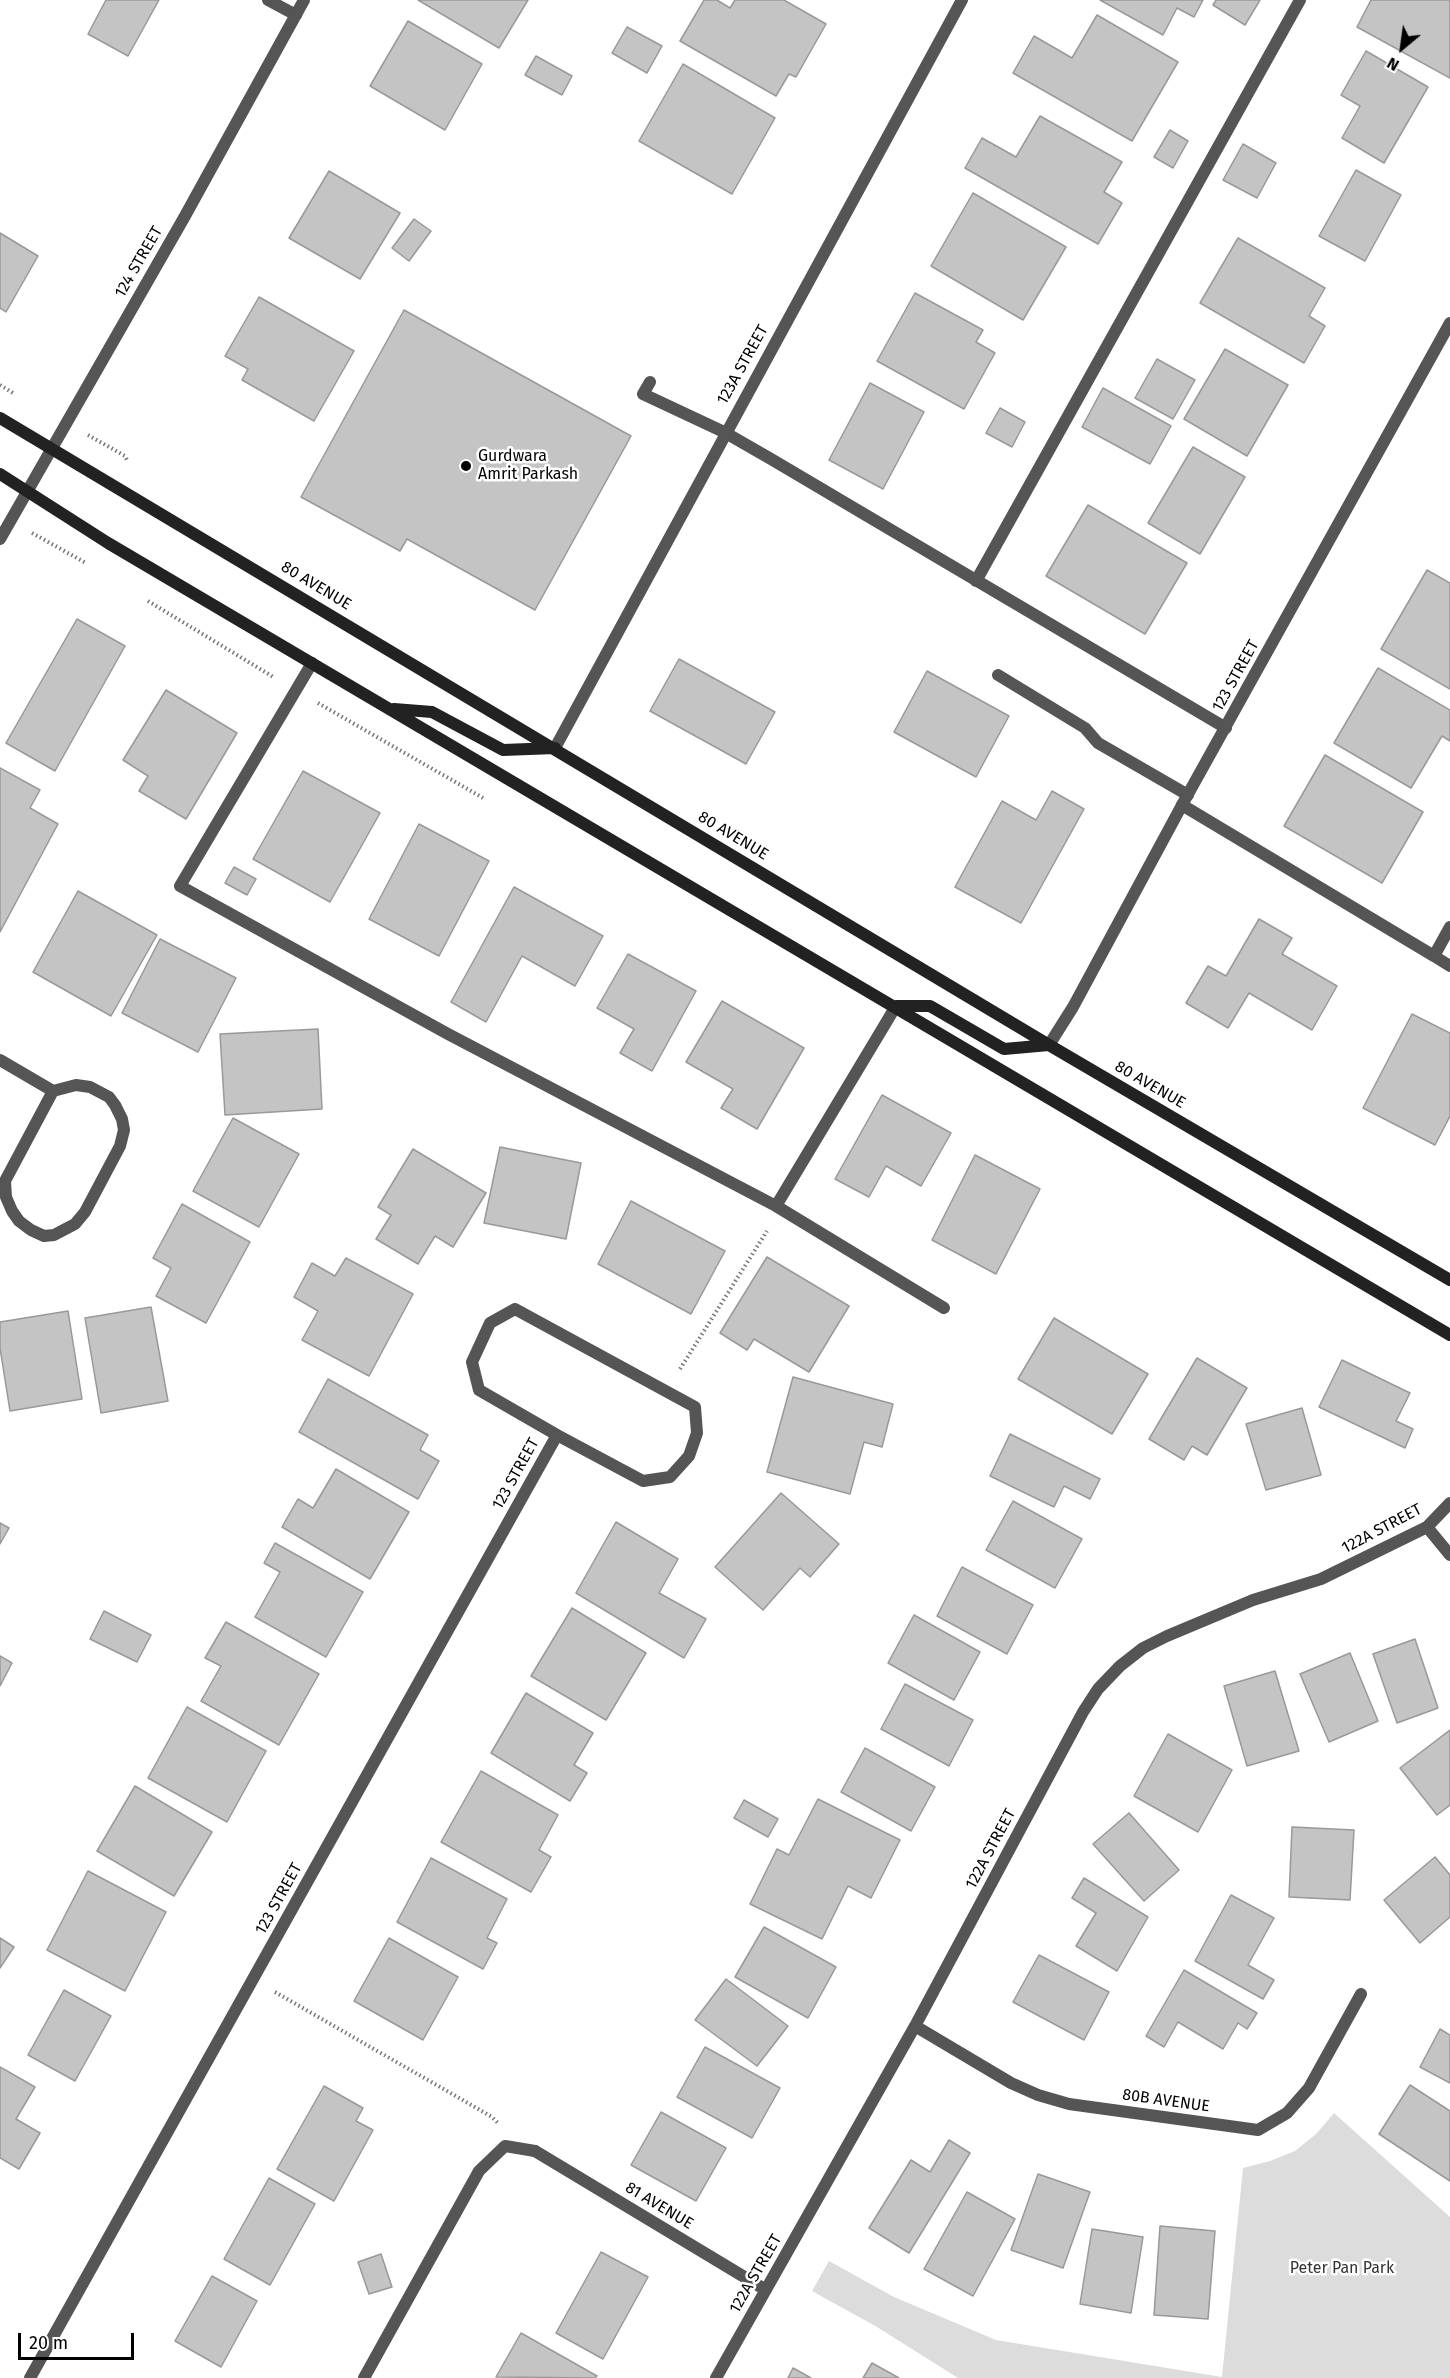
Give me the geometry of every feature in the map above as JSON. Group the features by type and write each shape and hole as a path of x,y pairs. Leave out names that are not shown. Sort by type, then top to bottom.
{"main road":[{"name":"80 AVENUE","path":"0,418 1049,1045 1450,1280"},
{"path":"0,474 108,543 1450,1335"},
{"path":"389,709 432,712 503,750 555,748"},
{"path":"896,1006 930,1006 1004,1049 1049,1045"}],"street":[{"path":"268,0 296,15"},
{"name":"124 STREET","path":"0,539 185,216 304,0"},
{"name":"123A STREET","path":"555,748 724,432 962,0"},
{"path":"976,580 1300,0"},
{"name":"123 STREET","path":"1049,1045 1073,1007 1185,800 1450,323"},
{"path":"650,382 643,394 724,432 1226,728"},
{"path":"312,663 180,886 448,1034 776,1206 944,1308"},
{"path":"998,675 1085,728 1098,743 1185,800 1450,966"},
{"path":"1434,956 1450,927"},
{"path":"776,1206 896,1006"},
{"path":"0,1060 53,1091 76,1085 90,1087 109,1097 122,1119 124,1130 120,1146 85,1212 75,1224 54,1235 44,1236 19,1221 6,1197 5,1181 53,1091"},
{"name":"123 STREET","path":"515,1309 695,1407 697,1433 689,1456 670,1477 643,1481 556,1435 479,1390 472,1362 490,1323 515,1309"},
{"name":"123 STREET","path":"30,2378 556,1435"},
{"name":"122A STREET","path":"716,2378 915,2026 1083,1712 1098,1689 1120,1665 1143,1648 1253,1600 1321,1578 1427,1527 1450,1503"},
{"path":"1427,1527 1450,1555"},
{"name":"80B AVENUE","path":"915,2026 1011,2083 1038,2095 1069,2104 1258,2130 1287,2113 1309,2088 1361,1994"},
{"name":"81 AVENUE","path":"364,2378 479,2171 505,2146 535,2151 766,2290"}],"path":[{"path":"676,1376 772,1223"},
{"path":"275,1992 492,2117 503,2128"}],"green space":[{"name":"Peter Pan Park","path":"1334,2113 1450,2217 1450,2378 958,2378 877,2327 812,2291 829,2261 894,2297 996,2340 1222,2377 1243,2168 1295,2151 1316,2134"}],"building":[{"path":"106,0 159,0 128,56 88,34"},
{"path":"418,0 528,0 499,48"},
{"path":"704,0 717,0 730,8 735,0 784,0 826,24 796,77 789,74 776,96 680,41"},
{"path":"1100,0 1203,0 1194,17 1177,8 1163,35"},
{"path":"1216,0 1260,0 1245,25 1213,5"},
{"path":"1371,0 1450,0 1450,78 1357,27"},
{"path":"1097,15 1178,62 1132,141 1013,73 1034,36 1072,58"},
{"path":"408,21 482,64 445,130 370,86"},
{"path":"627,27 662,46 647,73 612,53"},
{"path":"1366,51 1428,87 1384,163 1342,138 1360,106 1341,95"},
{"path":"536,56 572,76 562,95 525,75"},
{"path":"683,64 775,118 732,194 639,141"},
{"path":"1040,116 1122,162 1104,192 1122,203 1098,244 965,168 982,138 1016,157"},
{"path":"1170,130 1188,141 1173,168 1154,157"},
{"path":"1243,144 1276,163 1257,198 1223,180"},
{"path":"1356,170 1401,195 1365,261 1319,236"},
{"path":"329,171 400,213 360,279 289,238"},
{"path":"973,193 1066,247 1023,320 931,266"},
{"path":"414,219 431,231 409,261 392,248"},
{"path":"0,233 38,256 6,312 0,308"},
{"path":"1238,238 1325,288 1309,316 1325,326 1304,363 1200,303"},
{"path":"915,293 983,330 976,342 995,353 964,409 877,361"},
{"path":"259,297 354,351 314,421 242,380 248,369 225,356"},
{"name":"Gurdwara Amrit Parkash","path":"404,310 631,436 535,610 407,539 400,551 301,497"},
{"path":"1225,349 1288,385 1247,456 1184,419"},
{"path":"1157,359 1195,380 1173,419 1135,398"},
{"path":"870,383 924,412 883,489 829,460"},
{"path":"1103,388 1171,426 1150,464 1082,427"},
{"path":"1000,408 1025,422 1012,447 986,433"},
{"path":"1193,447 1245,477 1200,554 1148,523"},
{"path":"1088,505 1187,563 1145,634 1046,576"},
{"path":"1427,570 1450,583 1450,689 1381,649"},
{"path":"77,619 125,646 55,771 6,743"},
{"path":"679,659 775,712 746,764 650,711"},
{"path":"1378,668 1450,710 1450,741 1442,736 1411,788 1334,743"},
{"path":"927,671 1009,716 976,777 894,732"},
{"path":"166,690 237,733 186,819 139,791 148,776 123,760"},
{"path":"1325,755 1423,812 1382,883 1284,826"},
{"path":"0,768 40,790 30,808 58,824 0,932"},
{"path":"303,771 380,813 330,902 253,859"},
{"path":"1052,791 1084,809 1021,923 955,887 1002,801 1036,820"},
{"path":"419,824 489,861 439,956 369,919"},
{"path":"234,867 256,879 247,895 225,883"},
{"path":"514,887 603,936 575,986 522,956 486,1022 451,1002"},
{"path":"78,891 157,935 111,1016 33,972"},
{"path":"1259,919 1292,938 1282,954 1337,986 1312,1030 1249,993 1228,1028 1186,1003 1208,966 1226,976"},
{"path":"160,939 236,978 198,1052 122,1013"},
{"path":"628,954 696,991 652,1071 620,1053 634,1029 597,1008"},
{"path":"722,1001 804,1048 757,1129 721,1108 733,1089 686,1062"},
{"path":"1412,1014 1450,1033 1450,1116 1435,1145 1363,1108"},
{"path":"318,1029 322,1109 225,1115 220,1034"},
{"path":"882,1095 951,1133 921,1186 886,1166 869,1197 835,1179"},
{"path":"233,1118 299,1154 259,1227 193,1191"},
{"path":"500,1147 581,1163 566,1239 484,1223"},
{"path":"413,1149 486,1193 453,1247 435,1236 418,1264 376,1239 391,1215 378,1207"},
{"path":"975,1155 1040,1189 996,1274 932,1240"},
{"path":"631,1201 725,1251 691,1314 598,1264"},
{"path":"182,1204 250,1242 206,1323 156,1296 171,1268 153,1258"},
{"path":"767,1257 849,1306 809,1372 754,1339 747,1350 720,1333"},
{"path":"346,1258 413,1294 369,1376 302,1340 318,1311 294,1297 312,1263 335,1276"},
{"path":"151,1307 168,1401 101,1413 85,1318"},
{"path":"68,1311 82,1399 10,1411 0,1348 0,1322"},
{"path":"1054,1318 1148,1374 1112,1434 1018,1379"},
{"path":"1197,1358 1247,1388 1207,1455 1192,1446 1184,1460 1149,1439"},
{"path":"1342,1360 1410,1393 1396,1421 1413,1429 1405,1448 1319,1407"},
{"path":"793,1377 893,1404 882,1447 864,1442 850,1494 767,1472"},
{"path":"328,1379 428,1435 420,1450 439,1461 418,1499 299,1432"},
{"path":"1302,1408 1321,1475 1266,1490 1246,1424"},
{"path":"1010,1434 1100,1479 1090,1499 1064,1486 1054,1507 990,1476"},
{"path":"336,1469 409,1512 370,1579 282,1527 298,1499 313,1508"},
{"path":"781,1493 839,1544 810,1577 800,1568 763,1610 715,1567"},
{"path":"1013,1501 1082,1539 1055,1588 986,1550"},
{"path":"616,1522 678,1559 659,1593 706,1619 684,1658 576,1593"},
{"path":"0,1523 9,1528 0,1544"},
{"path":"275,1543 363,1592 326,1657 255,1617 280,1572 264,1563"},
{"path":"962,1567 1033,1605 1007,1654 937,1616"},
{"path":"572,1608 646,1653 606,1720 531,1676"},
{"path":"104,1611 151,1635 137,1662 90,1639"},
{"path":"914,1615 980,1652 954,1700 888,1663"},
{"path":"226,1622 319,1674 279,1745 201,1701 221,1666 205,1658"},
{"path":"1415,1639 1438,1708 1397,1723 1373,1654"},
{"path":"1350,1653 1378,1721 1329,1742 1300,1674"},
{"path":"0,1656 12,1663 0,1686"},
{"path":"1275,1671 1299,1751 1247,1766 1224,1686"},
{"path":"905,1684 973,1720 949,1766 881,1729"},
{"path":"526,1693 593,1733 574,1765 587,1773 570,1801 491,1753"},
{"path":"187,1707 266,1751 227,1822 148,1778"},
{"path":"1450,1730 1450,1805 1437,1815 1400,1768"},
{"path":"1168,1734 1232,1770 1198,1832 1134,1796"},
{"path":"865,1748 935,1787 911,1831 841,1792"},
{"path":"481,1771 558,1815 539,1850 551,1857 531,1892 441,1842"},
{"path":"135,1786 212,1832 174,1896 97,1851"},
{"path":"818,1799 900,1840 871,1898 848,1886 822,1939 750,1904 777,1849 789,1855"},
{"path":"744,1800 778,1819 768,1837 734,1818"},
{"path":"1129,1813 1179,1870 1144,1901 1093,1844"},
{"path":"1292,1827 1354,1830 1350,1900 1289,1897"},
{"path":"1435,1857 1450,1875 1450,1917 1420,1943 1384,1900"},
{"path":"431,1858 507,1899 487,1938 497,1943 483,1969 397,1922"},
{"path":"88,1871 166,1912 125,1991 47,1950"},
{"path":"1084,1878 1148,1917 1117,1971 1076,1946 1096,1913 1072,1898"},
{"path":"1231,1895 1274,1918 1248,1965 1274,1980 1263,1999 1195,1961"},
{"path":"764,1927 836,1967 808,2018 735,1977"},
{"path":"0,1938 14,1947 0,1968"},
{"path":"389,1938 458,1977 423,2040 354,2001"},
{"path":"1039,1955 1109,1992 1084,2040 1013,2002"},
{"path":"1184,1970 1257,2013 1247,2029 1238,2023 1223,2049 1178,2022 1164,2047 1146,2036"},
{"path":"726,1979 788,2026 757,2066 695,2020"},
{"path":"64,1990 111,2016 75,2081 28,2055"},
{"path":"1440,2029 1450,2035 1450,2083 1420,2067"},
{"path":"705,2047 780,2088 752,2138 677,2097"},
{"path":"0,2067 35,2087 16,2119 40,2133 19,2169 0,2158"},
{"path":"1410,2085 1450,2111 1450,2181 1379,2134"},
{"path":"324,2086 363,2108 356,2121 373,2130 334,2201 277,2169"},
{"path":"661,2112 726,2148 696,2201 631,2165"},
{"path":"949,2140 970,2153 909,2253 869,2228 911,2160 930,2172"},
{"path":"1038,2174 1090,2192 1063,2268 1011,2250"},
{"path":"269,2178 315,2204 270,2285 224,2259"},
{"path":"967,2192 1015,2219 973,2296 924,2269"},
{"path":"1160,2226 1215,2231 1208,2319 1154,2315"},
{"path":"1092,2229 1143,2237 1131,2313 1080,2304"},
{"path":"601,2252 648,2277 603,2359 556,2333"},
{"path":"381,2254 392,2287 369,2294 358,2262"},
{"path":"212,2276 257,2301 221,2367 175,2341"},
{"path":"521,2333 597,2376 595,2378 496,2377"},
{"path":"872,2363 899,2378 863,2378"},
{"path":"793,2368 811,2378 788,2378"}],"place":[{"name":"Gurdwara Amrit Parkash","path":"466,466"}]}
